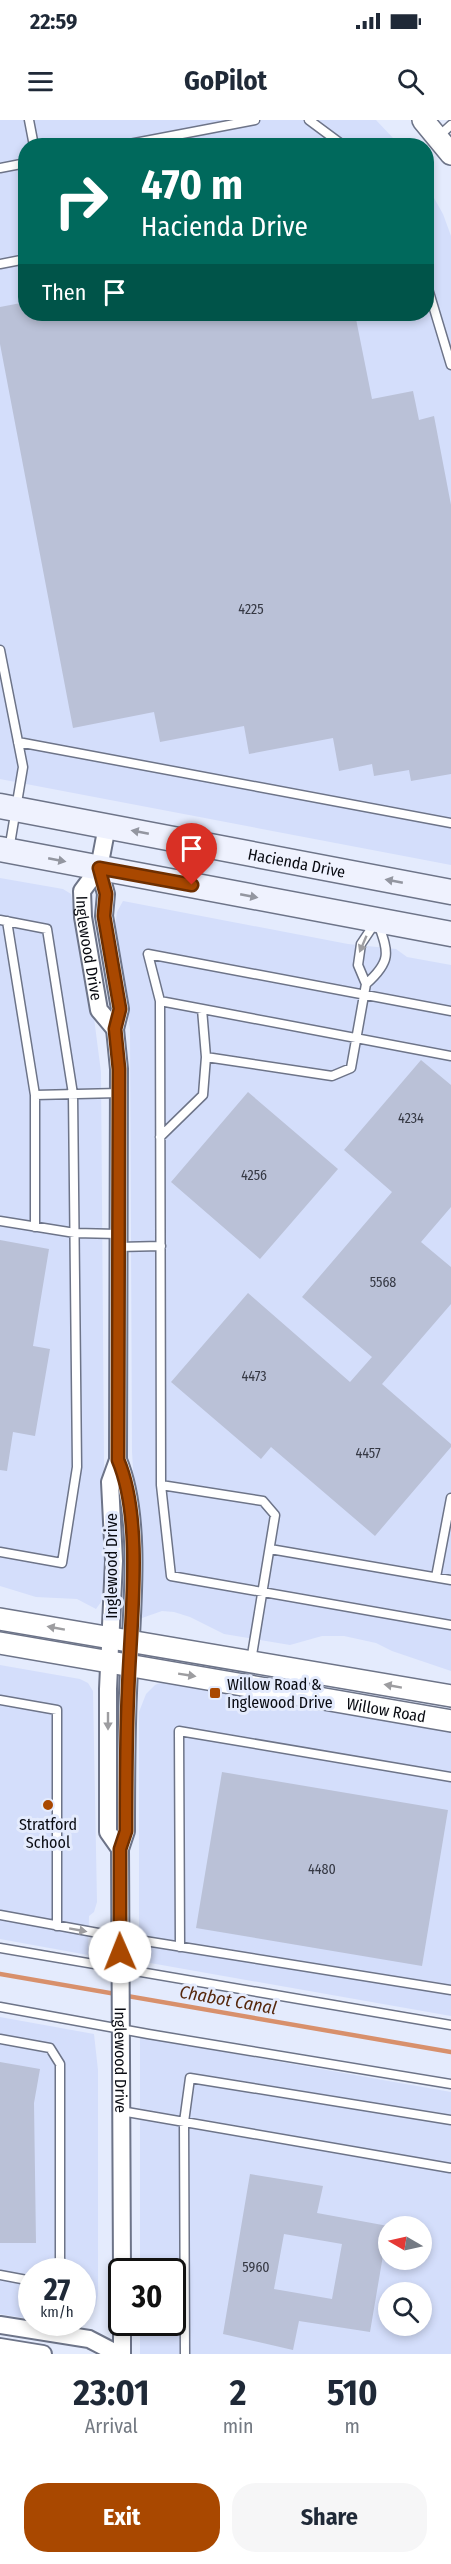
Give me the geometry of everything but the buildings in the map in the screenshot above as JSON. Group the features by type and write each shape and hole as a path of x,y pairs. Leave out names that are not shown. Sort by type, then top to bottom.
{"main road":[{"name":"Hacienda Drive","path":"8,807 451,892"},
{"path":"4,850 451,934"}],"street":[{"path":"423,120 445,131 451,154"},
{"name":"Inglewood Drive","path":"107,826 99,868 82,891 83,917 99,1011 115,1029 119,1093 118,1460 110,1482 121,1640 108,1832 120,1849 122,2258"},
{"name":"Willow Road","path":"0,1619 451,1696"},
{"name":"Willow Road","path":"0,1643 451,1721"},
{"path":"0,2325 89,2339 120,2354 121,2336"},
{"path":"0,2347 43,2354"}],"lane":[{"path":"30,120 33,138"},
{"path":"161,138 255,120"},
{"path":"309,120 333,138"},
{"path":"0,168 18,165"},
{"path":"0,264 18,261"},
{"path":"434,309 451,365"},
{"path":"0,650 23,767 8,807 4,850"},
{"path":"18,742 451,823"},
{"path":"366,984 382,970 387,949 377,920"},
{"path":"206,1057 332,1076 351,1068 366,984 358,965 361,944 377,920"},
{"path":"0,1552 62,1563 77,1467 73,1094 47,929 4,921 35,1095 34,1227"},
{"path":"451,1011 148,954 160,1001 161,1485 171,1576 451,1625"},
{"path":"160,1001 451,1056"},
{"path":"160,1137 203,1095 206,1057 202,1009"},
{"path":"35,1095 119,1093"},
{"path":"0,1221 161,1246"},
{"path":"161,1485 263,1502 275,1515 251,1662"},
{"path":"436,1577 451,1498"},
{"path":"270,1549 451,1580"},
{"path":"0,1700 57,1710 57,1926"},
{"path":"180,1947 179,1731 451,1777"},
{"path":"0,1915 180,1947 451,1990"},
{"path":"0,1948 451,2025"},
{"path":"0,2007 451,2084"},
{"path":"0,2039 50,2048 60,2064 60,2258"},
{"path":"185,2354 184,2122 190,2078 451,2120"},
{"path":"121,2111 450,2168"},
{"path":"0,2275 18,2278"}],"shaded area":[{"path":"0,120 376,120 393,138 18,138 18,321 434,321 434,198 451,236 451,865 0,779"},
{"path":"0,878 63,889 71,894 94,1018 101,1072 105,1590 96,1609 77,1599 36,1597 0,1586"},
{"path":"123,901 348,944 396,949 407,957 451,965 451,1671 392,1651 376,1643 344,1636 322,1636 290,1645 224,1634 190,1617 174,1612 162,1611 142,1618 132,1452 130,1029 115,927 117,912"},
{"name":"Stratford School","path":"0,1665 80,1679 88,1683 93,1691 97,1902 94,1912 89,1916 88,1955 0,1939"},
{"path":"165,1681 451,1729 451,2016 139,1961 139,1712 146,1694 155,1685"},
{"path":"0,2017 94,2034 98,2070 98,2295 96,2306 96,2258 18,2258 18,2317 0,2314"},
{"path":"140,2037 451,2092 451,2354 140,2354 140,2336 186,2336 186,2258 140,2258"}],"waterway":[{"name":"Chabot Canal","path":"0,1974 451,2052"}],"place":[{"name":"Willow Road & Inglewood Drive","path":"215,1693"},
{"name":"Stratford School","path":"48,1805"}],"route":[{"path":"120,1952 120,1849 126,1831 132,1561 130,1506 126,1477 118,1460 119,1069 115,1029 120,1009 104,916 106,894 99,868 192,885"}]}
